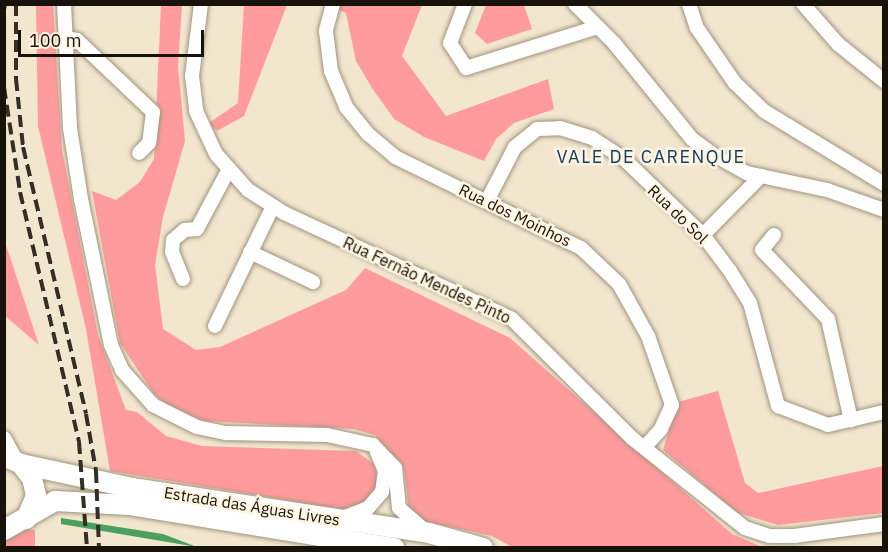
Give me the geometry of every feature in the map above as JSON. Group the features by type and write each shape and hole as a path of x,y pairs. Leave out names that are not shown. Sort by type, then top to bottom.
{"street":[{"path":"64,4 70,128 81,199 111,345 132,384 170,417 210,431 327,435 373,445 395,468 399,508 429,533"},
{"name":"Rua Fernão Mendes Pinto","path":"201,4 192,63 193,100 206,138 228,171 273,206 512,320 644,448 722,513 753,531 794,536 884,524"},
{"name":"Rua dos Moinhos","path":"333,4 326,32 331,71 353,116 395,157 581,248 619,285 648,336 672,405 644,448"},
{"path":"465,4 450,44 466,68 598,27"},
{"path":"574,4 598,27 692,139 747,173 827,190 884,210"},
{"path":"689,4 697,28 735,82 764,111 884,184"},
{"path":"803,4 838,44 884,81"},
{"path":"66,38 77,40 153,112 148,143 139,153"},
{"name":"Rua do Sol","path":"487,201 515,147 537,129 560,128 592,138 624,159 703,235 750,303 778,406 828,426 884,412"},
{"path":"183,279 172,252 173,240 185,230 197,229 228,171"},
{"path":"703,235 761,176"},
{"path":"215,326 273,206"},
{"path":"774,235 762,250 828,320 851,420"},
{"path":"250,252 314,282"},
{"path":"4,438 14,460 32,478 36,496 26,519"},
{"path":"339,519 368,508 382,492 385,471 373,445"},
{"name":"Estrada das Águas Livres","path":"14,460 132,488 429,533 483,548"},
{"name":"Estrada das Águas Livres","path":"4,530 55,501 129,505 395,548"}],"shaded area":[{"path":"36,5 53,5 62,150 98,335 126,410 137,412 166,436 202,446 356,451 374,464 377,475 377,489 363,504 347,510 110,471 86,329 38,126"},
{"path":"161,5 182,5 178,66 185,141 163,217 155,265 163,329 196,350 220,347 346,290 365,268 510,338 732,534 762,547 512,547 492,536 423,521 409,510 404,469 375,435 353,429 204,421 169,406 154,394 120,343 92,191 116,200 140,182 154,159"},
{"path":"244,5 287,5 244,116 217,131 209,123 238,103"},
{"path":"340,5 422,5 402,56 446,116 548,79 554,109 514,123 496,139 484,161 424,137 394,119 372,88 356,61 346,13 339,10"},
{"path":"486,5 524,5 532,29 487,44 475,33"},
{"path":"5,242 39,345 5,316"},
{"path":"718,391 745,483 758,493 883,466 883,513 778,525 738,513 663,450 678,402"},
{"path":"61,518 163,534 197,547 61,524"},
{"path":"25,529 35,530 35,547 5,547 4,539"}],"railway":[{"path":"4,10 5,4"},
{"path":"16,4 16,79 23,147 86,414 96,471 99,548"},
{"path":"4,87 20,192 79,442 87,548"}],"district":[{"name":"VALE DE CARENQUE","path":"651,157"}]}
